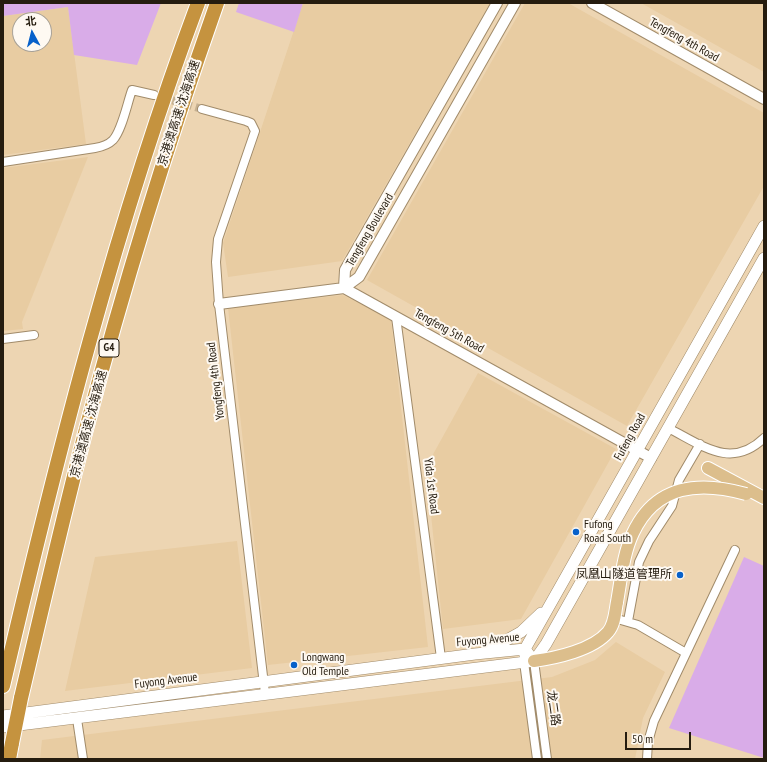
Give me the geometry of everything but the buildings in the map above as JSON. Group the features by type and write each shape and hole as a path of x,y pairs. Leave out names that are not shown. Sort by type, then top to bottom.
{"highway":[{"name":"京港澳高速 沈海高速","path":"3,686 62,443 102,296 177,59 198,3"},
{"name":"京港澳高速 沈海高速","path":"9,759 21,698 85,433 158,178 217,3"}],"main road":[{"name":"Fufeng Road","path":"525,649 764,226"},
{"path":"529,661 546,644 764,258"},
{"path":"708,468 764,498"},
{"path":"529,661 561,657 595,641 608,632 614,618 626,553 633,534 642,517 655,504 672,493 701,487 717,487 764,498"},
{"path":"476,654 497,646 521,632 551,603"},
{"name":"Fuyong Avenue","path":"3,716 476,654 525,649 529,661 3,728"}],"street":[{"name":"Tengfeng Boulevard","path":"344,288 345,270 496,3"},
{"name":"Tengfeng Boulevard","path":"344,288 359,278 514,3"},
{"name":"Tengfeng 4th Road","path":"592,3 764,99"},
{"path":"3,162 106,145 112,141 118,132 132,90 154,95"},
{"name":"Yongfeng 4th Road","path":"202,109 246,121 250,123 254,131 218,239 216,262 219,304 265,694"},
{"path":"219,304 344,288"},
{"name":"Tengfeng 5th Road","path":"344,288 651,458"},
{"name":"Yida 1st Road","path":"396,317 441,658"},
{"path":"3,339 34,336"},
{"path":"668,428 714,451 733,454 750,449 764,438"},
{"path":"628,621 639,562 648,541 672,506 679,480 700,444"},
{"path":"647,759 648,742 654,721 735,550"},
{"path":"614,618 628,621 686,653"},
{"name":"龙二路","path":"529,661 537,759"},
{"name":"龙二路","path":"529,661 548,759"},
{"path":"77,719 83,759"}],"shaded area":[{"path":"3,3 161,3 137,65 74,55 68,7 32,12 12,12 12,15 3,16"},
{"path":"239,3 303,3 294,32 236,12"},
{"path":"303,3 490,3 342,261 228,277 223,243"},
{"path":"525,3 568,3 764,113 764,186 627,426 367,280"},
{"path":"641,3 764,3 764,72"},
{"path":"68,7 86,144 3,155 3,16 12,15 12,52 52,52 52,12 32,12"},
{"path":"88,157 22,322 23,329 3,331 3,168"},
{"path":"343,295 391,319 428,647 268,665 228,308"},
{"path":"478,373 616,449 521,619 443,629 426,467"},
{"path":"237,541 252,668 65,691 95,557"},
{"path":"744,557 764,566 764,758 669,728"},
{"path":"616,642 665,672 643,718 635,759 40,759 42,740 552,677 595,660"}],"tunnel":[{"path":"161,97 202,109"}],"place":[{"name":"Fufong Road South","path":"576,532"},
{"name":"凤凰山隧道管理所","path":"680,575"},
{"name":"Longwang Old Temple","path":"294,665"}]}
